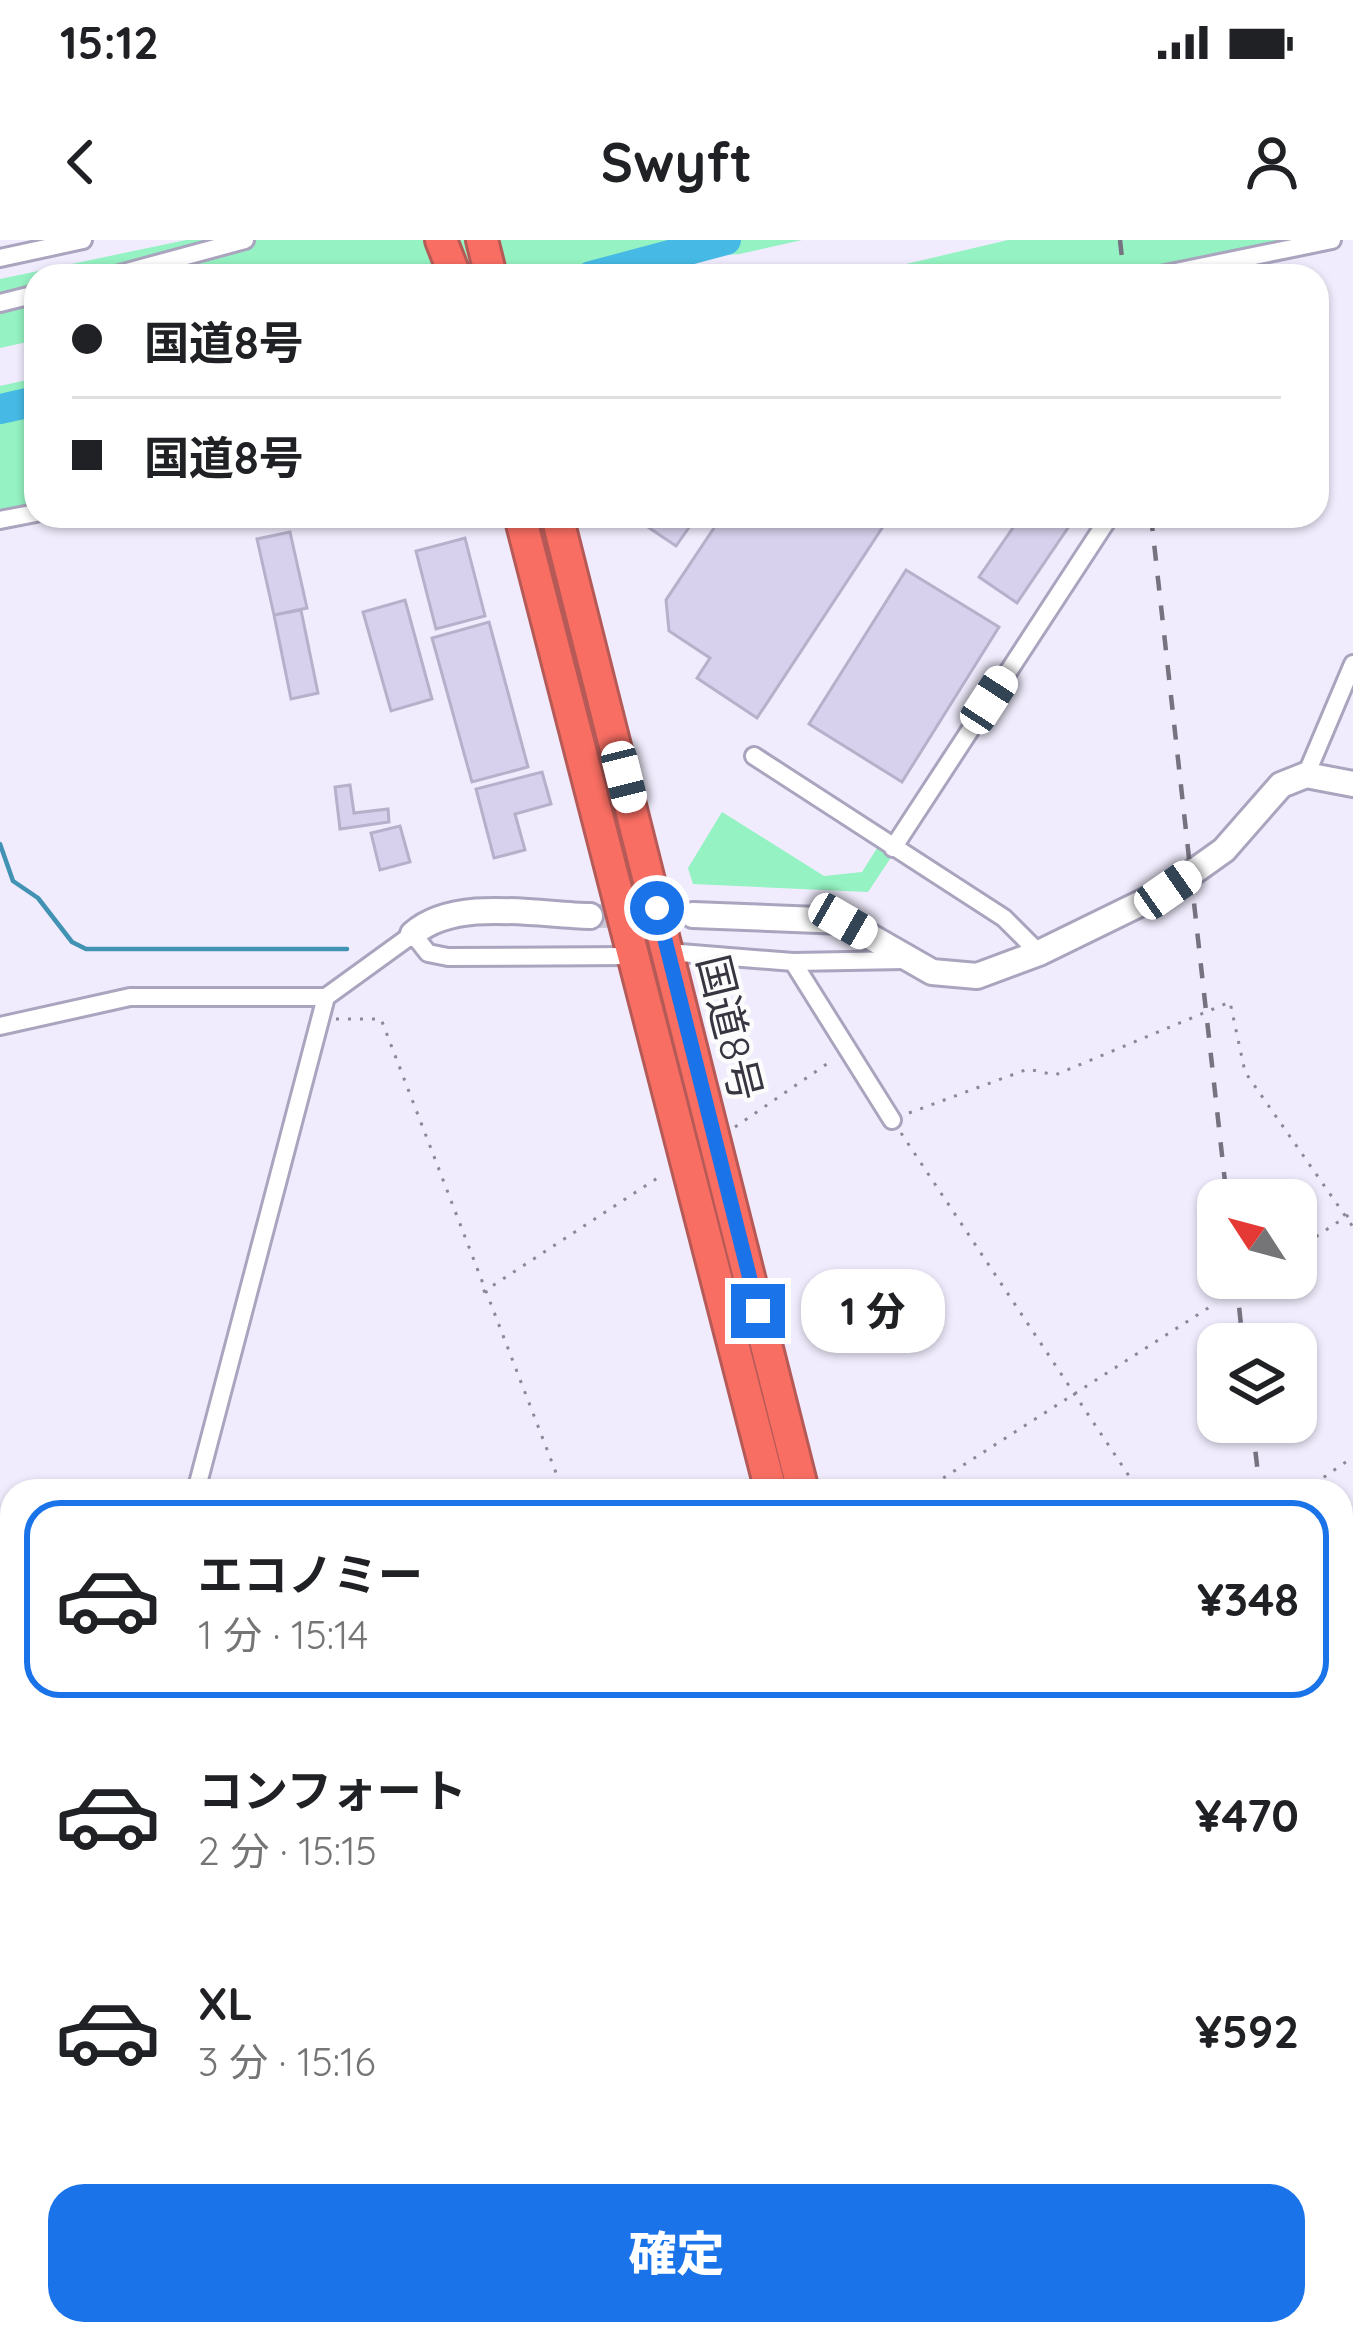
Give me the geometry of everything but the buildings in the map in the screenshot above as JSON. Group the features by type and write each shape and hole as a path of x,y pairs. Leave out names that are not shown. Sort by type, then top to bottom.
{"highway":[{"name":"国道8号","path":"523,528 768,1479"},
{"name":"国道8号","path":"560,528 799,1479"}],"street":[{"path":"0,258 83,240"},
{"path":"152,264 245,240"},
{"path":"1215,264 1332,240"},
{"path":"893,848 1102,528"},
{"path":"693,915 843,921 932,972 977,976 1039,953 1168,890 1224,850 1264,798 1306,775 1353,664"},
{"path":"754,756 1004,918 1039,953"},
{"path":"1306,775 1353,784"},
{"path":"0,1026 130,997 326,997 431,919 464,914 590,916"},
{"path":"413,934 428,953 448,958 633,956"},
{"path":"668,952 793,962 906,959"},
{"path":"793,962 892,1120"},
{"path":"199,1479 326,997"}],"path":[{"path":"1131,1479 892,1120 1028,1069 1055,1076 1230,1002 1245,1072 1353,1226"},
{"path":"320,1019 381,1019 558,1479"},
{"path":"735,1127 846,1051"},
{"path":"483,1292 662,1175"},
{"path":"1317,1236 1353,1211"},
{"path":"942,1479 1216,1303"},
{"path":"1321,1479 1353,1457"}],"green space":[{"path":"186,240 802,240 740,254 598,264 72,264"},
{"path":"1008,240 1298,240 1185,264 906,264"},
{"path":"24,274 24,343 0,348 0,279"},
{"path":"24,381 24,509 0,514 0,386"},
{"path":"722,812 824,876 862,872 879,845 894,853 868,892 693,884 688,868"}],"waterway":[{"path":"636,264 726,240"},
{"path":"0,409 24,404"},
{"path":"0,844 13,881 38,898 72,942 86,949 347,949"}],"tunnel":[{"path":"590,916 693,915"}],"railway":[{"path":"1120,240 1123,264"},
{"path":"1152,528 1225,1179"},
{"path":"1238,1299 1241,1323"},
{"path":"1254,1443 1259,1479"}],"route":[{"path":"657,908 758,1311"}]}
